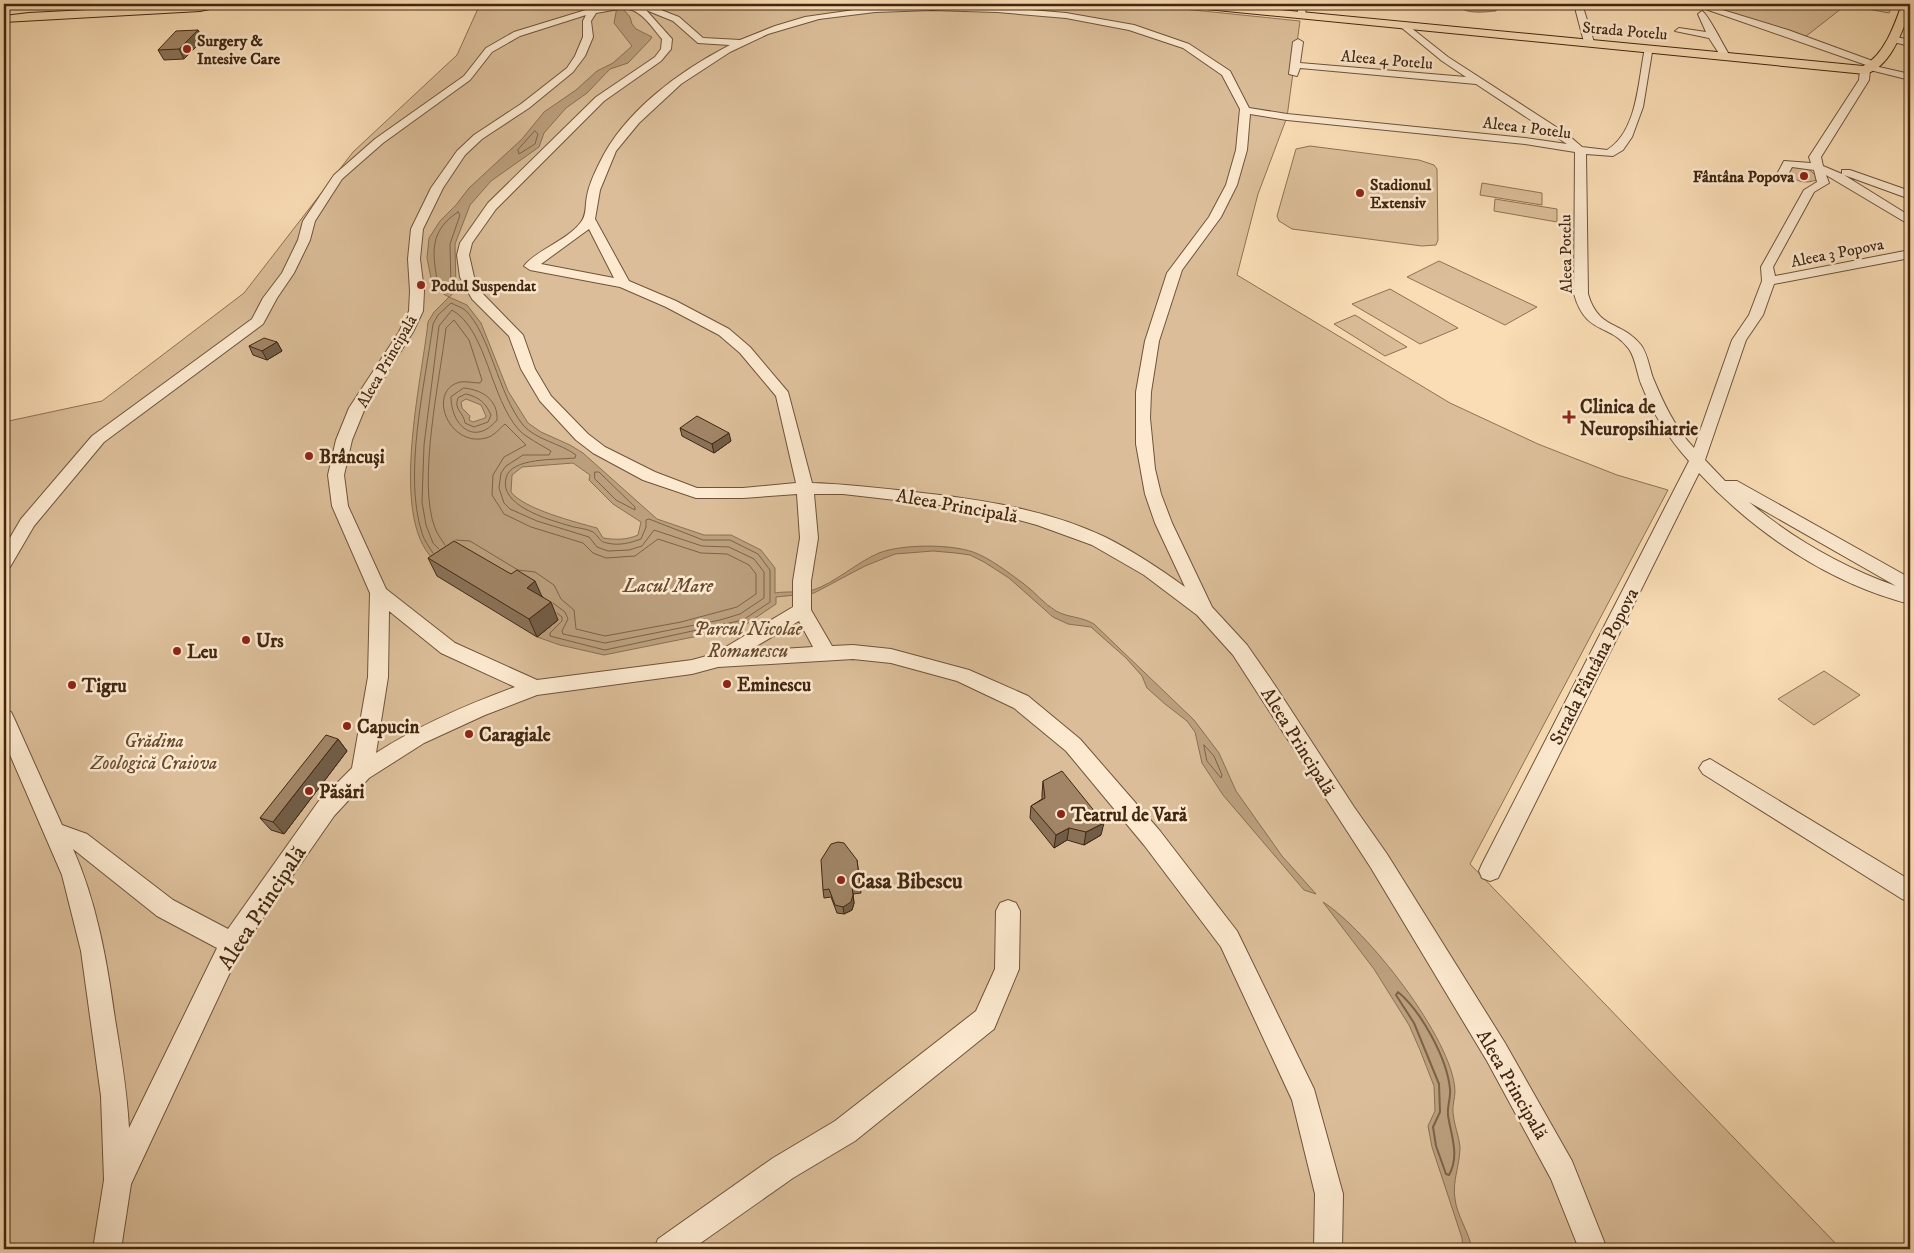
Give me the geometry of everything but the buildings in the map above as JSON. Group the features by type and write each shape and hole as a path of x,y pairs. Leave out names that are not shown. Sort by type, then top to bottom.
{"main road":[{"path":"9,12 43,15 200,8 220,4"},
{"name":"Strada Potelu","path":"1186,4 1302,10 1405,26 1870,68"},
{"path":"1870,68 1892,38 1908,6"},
{"path":"9,12 43,15"}],"street":[{"path":"1578,4 1584,33 1589,42"},
{"path":"1695,4 1785,32 1870,68 1816,158 1819,165 1910,221"},
{"path":"4,563 27,523 98,440 258,321 270,298 288,273 304,240 309,221 338,177 379,141 467,78 489,50 517,34 610,6 648,8 676,19 701,41 743,43"},
{"path":"610,6 647,15 667,40 666,49 658,59 600,99 492,206 466,243 463,255 467,277 477,296 516,336 528,369 545,398 582,437 599,450 649,476 696,493 743,493 804,488"},
{"name":"Aleea Principală","path":"107,1249 117,1182 232,944 326,809 362,772 378,677 379,594 340,506 336,475 344,440 358,408 406,332 416,311 418,291 414,259 417,229 437,188 461,153 478,137 525,106 570,70 580,56 588,37 587,21 610,6"},
{"path":"624,284 590,220 595,187 609,154 631,124 652,102 681,79 743,43 799,21 834,13 893,7 1014,6 1082,12 1115,19 1164,34 1192,46 1217,62 1236,80 1245,110 1240,163 1232,186 1209,226 1176,268 1148,353 1143,445 1153,494 1173,544 1194,583 1204,610"},
{"path":"1702,19 1725,56"},
{"name":"Aleea 1 Potelu","path":"1405,26 1445,59 1563,136 1580,150"},
{"path":"1679,31 1712,36"},
{"path":"1892,38 1910,43"},
{"name":"Aleea 4 Potelu","path":"1298,42 1294,70 1478,82"},
{"path":"1580,150 1609,154 1624,140 1638,115 1650,48"},
{"name":"Strada Potelu","path":"1870,68 1910,77"},
{"name":"Aleea 1 Potelu","path":"1245,110 1287,117 1525,141 1580,150"},
{"name":"Aleea Potelu","path":"1580,150 1581,294 1584,311 1600,324 1626,338 1636,348 1646,377 1674,435 1697,461"},
{"path":"1782,176 1788,163 1819,165 1910,195"},
{"name":"Strada Fântâna Popova","path":"1490,871 1697,461 1739,340 1756,315 1769,281 1767,267 1810,190 1823,183 1819,165"},
{"path":"590,220 563,244 530,266 624,284 671,304 724,332 745,350 783,395 804,488 809,538 802,581 802,610 826,653"},
{"name":"Aleea 3 Popova","path":"1769,281 1910,254"},
{"path":"1697,461 1723,480 1910,586"},
{"path":"1697,461 1736,502 1787,541 1870,584 1910,598"},
{"name":"Aleea Principală","path":"804,488 843,489 983,505 1043,521 1098,542 1150,571 1204,610 1240,650 1267,689 1336,799 1379,861 1496,1052 1562,1172 1593,1249"},
{"name":"Aleea Principală","path":"379,594 448,648 535,688"},
{"path":"718,660 802,610"},
{"path":"362,772 417,737 478,709 535,688 692,666 718,660 853,652 891,656 962,675 1021,702 1073,745 1152,838 1229,939 1305,1098 1329,1194 1328,1249"},
{"path":"4,718 56,832 73,875 93,951 114,1096 117,1182"},
{"path":"1710,768 1910,892"},
{"path":"56,832 79,841 165,908 232,944"},
{"path":"668,1249 784,1168 845,1131 985,1020 1007,968 1008,911"}],"green space":[{"name":"Parcul Nicolae Romanescu","path":"480,4 1135,4 1300,21 1287,117 1258,194 1237,275 1450,403 1538,444 1617,475 1668,490 1470,864 1841,1249 4,1249 4,422 102,401 244,293 353,152 457,55"},
{"path":"1222,4 1299,4 1299,12"},
{"path":"1704,4 1893,4 1889,13 1846,5 1805,37"},
{"name":"Stadionul Extensiv","path":"1310,146 1419,160 1434,165 1437,169 1438,240 1436,245 1422,246 1292,229 1279,221 1277,216 1296,149"},
{"path":"1793,164 1807,168 1818,177 1817,180 1801,182 1786,174"},
{"path":"1482,183 1542,193 1542,205 1480,195"},
{"path":"1495,199 1557,209 1557,222 1494,211"},
{"path":"1439,261 1537,307 1505,325 1407,277"},
{"path":"1390,289 1458,328 1420,344 1352,304"},
{"path":"1355,315 1407,347 1385,356 1334,324"},
{"path":"1824,671 1860,695 1814,725 1778,699"}],"water":[{"path":"614,4 619,4 630,17 636,29 652,37 628,63 610,69 587,93 566,108 544,133 539,147 491,181 470,205 455,244 456,291 449,297 433,288 427,258 429,238 440,221 469,188 522,139 544,112 576,90 597,71 613,63 632,46 614,23 617,7"},
{"path":"1456,4 1485,4 1497,8 1496,11 1474,12 1464,10"},
{"name":"Lacul Mare","path":"449,297 467,305 481,323 508,391 528,423 541,432 583,453 657,519 704,535 731,535 761,550 775,568 775,593 813,590 821,587 871,557 889,550 939,546 963,549 986,558 1024,584 1056,611 1094,624 1194,720 1219,753 1236,791 1282,856 1316,894 1304,890 1223,795 1202,763 1195,732 1187,721 1147,688 1142,676 1126,658 1091,627 1068,624 1053,617 1009,578 970,555 933,551 895,554 865,566 814,593 776,597 776,604 745,625 604,655 560,645 537,637 558,620 433,559 420,539 413,512 410,480 412,446 415,411 428,322 434,312","holes":["466,399 481,405 486,416 485,418 473,422 469,420 470,416 462,408 461,402","573,463 590,475 589,480 613,504 641,522 638,535 621,539 603,538 597,528 538,509 527,504 511,492 512,475 522,467"]},
{"path":"1323,902 1341,916 1383,960 1424,1015 1440,1043 1451,1069 1455,1091 1453,1113 1460,1147 1454,1192 1455,1199 1472,1249 1463,1249 1462,1238 1432,1147 1428,1126 1435,1111 1434,1086 1420,1050 1409,1025 1374,969"}],"place":[{"name":"Surgery & Intesive Care","path":"187,49"},
{"name":"Fântâna Popova","path":"1804,176"},
{"name":"Stadionul Extensiv","path":"1360,193"},
{"name":"Podul Suspendat","path":"421,285"},
{"name":"Clinica de Neuropsihiatrie","path":"1569,417"},
{"name":"Brâncuși","path":"309,456"},
{"name":"Urs","path":"246,640"},
{"name":"Leu","path":"177,651"},
{"name":"Eminescu","path":"727,684"},
{"name":"Tigru","path":"72,685"},
{"name":"Capucin","path":"347,726"},
{"name":"Caragiale","path":"469,734"},
{"name":"Păsări","path":"309,791"},
{"name":"Teatrul de Vară","path":"1061,814"},
{"name":"Casa Bibescu","path":"841,880"}],"park label":[{"name":"Grădina Zoologică Craiova","path":"154,751"}]}
